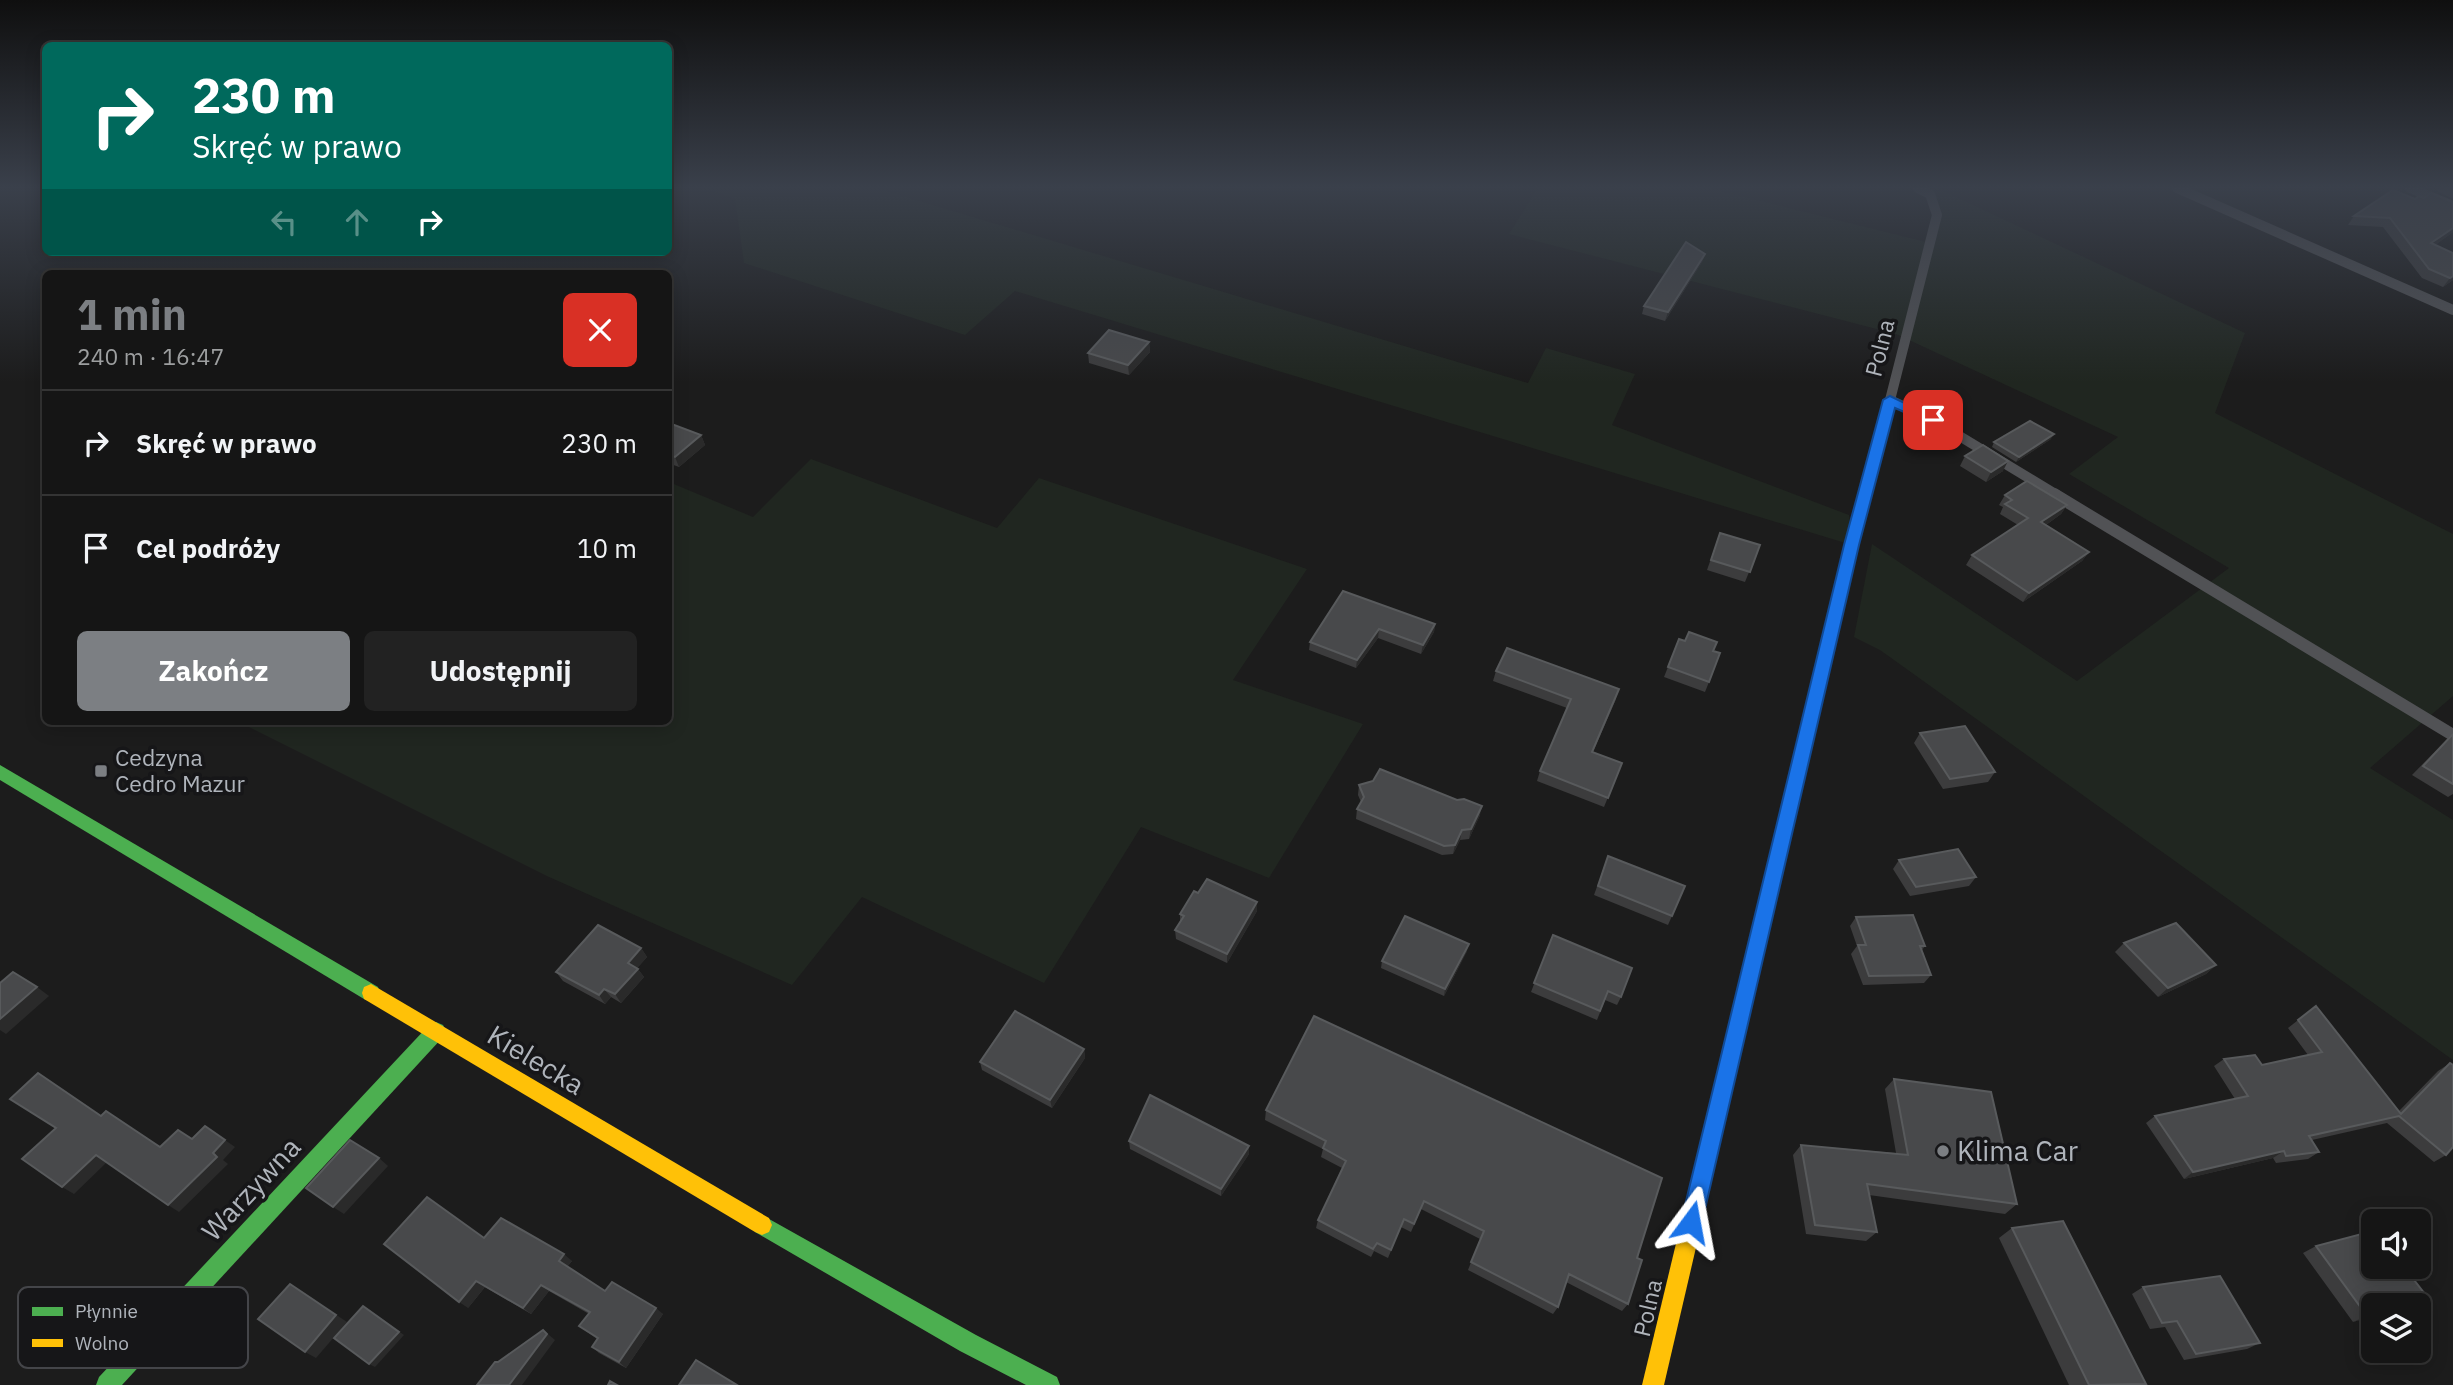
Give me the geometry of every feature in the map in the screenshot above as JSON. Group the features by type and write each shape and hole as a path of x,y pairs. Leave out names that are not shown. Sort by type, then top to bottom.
{"street":[{"name":"Polna","path":"1653,1385 1852,545 1890,400"},
{"name":"Kielecka","path":"0,772 822,1261 1049,1385"},
{"name":"Warzywna","path":"197,1287 436,1031"},
{"name":"Warzywna","path":"107,1385 123,1368"}],"lane":[{"name":"Polna","path":"1890,400 1927,253"},
{"path":"2323,253 2453,310"},
{"path":"1890,400 1933,420 2453,735"}],"shaded area":[{"path":"743,253 1092,253 1528,383 1546,348 1635,374 1612,425 1849,515 1852,545 1015,291 965,335 744,263"},
{"path":"1581,253 2074,253 2245,333 2215,413 2453,534 2453,696 2370,768 2453,820 2453,1060 1880,650 1854,637 1872,544 2077,681 2229,568 2069,474 2118,437 1896,334"},
{"path":"811,459 997,528 1039,478 1307,569 1233,680 1363,724 1269,878 1141,827 1044,983 862,897 792,985 549,877 245,725 672,725 672,483 753,517"}],"building":[{"path":"1679,253 1705,254 1668,312 1644,306"},
{"path":"2416,253 2453,253 2453,276 2450,278 2429,269"},
{"path":"1109,330 1149,342 1128,365 1088,353"},
{"path":"2030,421 2054,434 2019,457 1994,442"},
{"path":"672,424 701,435 675,457 672,456"},
{"path":"1983,445 2008,461 1991,472 1965,456"},
{"path":"2027,481 2067,505 2041,522 2089,552 2029,593 1972,555 2028,518 2005,504 2012,500 2005,495"},
{"path":"1720,533 1760,545 1750,572 1711,560"},
{"path":"1343,591 1435,624 1423,645 1379,629 1357,660 1310,642"},
{"path":"1689,632 1717,642 1713,651 1720,653 1709,682 1668,667 1679,639 1685,641"},
{"path":"1507,648 1619,689 1592,752 1622,763 1608,798 1540,771 1571,699 1496,671"},
{"path":"1965,726 1995,772 1950,779 1920,733"},
{"path":"2453,734 2453,784 2423,766"},
{"path":"1380,769 1457,800 1464,799 1482,806 1471,829 1462,830 1455,845 1444,846 1357,809 1364,797 1359,785 1373,781"},
{"path":"1958,849 1976,877 1916,887 1899,860"},
{"path":"1608,856 1685,886 1672,916 1598,886"},
{"path":"1207,879 1257,902 1227,954 1175,930 1184,916 1180,914 1194,891 1198,893"},
{"path":"1913,915 1925,946 1920,946 1931,975 1869,976 1858,945 1866,945 1856,917"},
{"path":"1405,916 1469,944 1445,989 1382,961"},
{"path":"2176,923 2216,965 2168,988 2124,943"},
{"path":"598,925 641,948 628,963 638,969 615,994 604,989 599,995 556,972"},
{"path":"1553,935 1632,968 1621,997 1608,991 1600,1011 1534,983"},
{"path":"13,972 37,987 0,1019 0,983"},
{"path":"2316,1006 2401,1114 2450,1063 2453,1065 2453,1147 2446,1155 2399,1116 2309,1136 2319,1152 2286,1156 2284,1151 2193,1172 2155,1116 2248,1096 2224,1059 2255,1055 2262,1065 2322,1052 2298,1020"},
{"path":"1015,1011 1084,1049 1050,1100 980,1062"},
{"path":"1314,1016 1662,1178 1637,1258 1642,1260 1628,1304 1569,1274 1558,1307 1471,1262 1484,1231 1424,1201 1414,1224 1404,1219 1391,1250 1377,1243 1373,1249 1318,1220 1346,1161 1323,1148 1326,1141 1266,1110"},
{"path":"38,1073 101,1116 106,1111 160,1147 178,1130 192,1139 205,1126 225,1140 213,1153 217,1157 168,1205 96,1155 62,1187 22,1159 56,1128 10,1099"},
{"path":"1894,1079 1991,1092 2017,1204 1867,1184 1877,1232 1815,1225 1801,1145 1908,1155"},
{"path":"1150,1095 1249,1146 1221,1189 1129,1141"},
{"path":"350,1140 379,1158 333,1207 306,1188"},
{"path":"427,1197 484,1238 501,1218 564,1254 559,1261 605,1291 612,1282 656,1308 619,1362 592,1347 598,1338 579,1326 590,1312 541,1285 523,1308 476,1281 459,1302 384,1244"},
{"path":"2063,1221 2146,1384 2089,1385 2012,1228"},
{"path":"2361,1234 2361,1279 2413,1279 2424,1293 2361,1293 2361,1308 2316,1246"},
{"path":"2220,1276 2260,1343 2196,1354 2177,1321 2162,1323 2143,1287"},
{"path":"290,1284 336,1315 305,1352 258,1319"},
{"path":"363,1306 399,1332 369,1364 334,1338"},
{"path":"543,1330 547,1334 509,1385 477,1385 495,1362"},
{"path":"696,1360 737,1385 679,1385"}],"traffic: fast":[{"path":"1715,1123 1852,545 1890,400"},
{"path":"0,772 371,993"},
{"path":"198,1287 436,1031"},
{"path":"762,1225 968,1343 1049,1385"},
{"path":"107,1385 123,1368"}],"traffic: slow":[{"path":"371,993 762,1225"},
{"path":"1653,1385 1715,1123"}],"place":[{"name":"Cedzyna Cedro Mazur","path":"101,771"},
{"name":"Klima Car","path":"1943,1151"}],"route":[{"path":"1691,1222 1852,545 1890,400 1933,420"}]}
